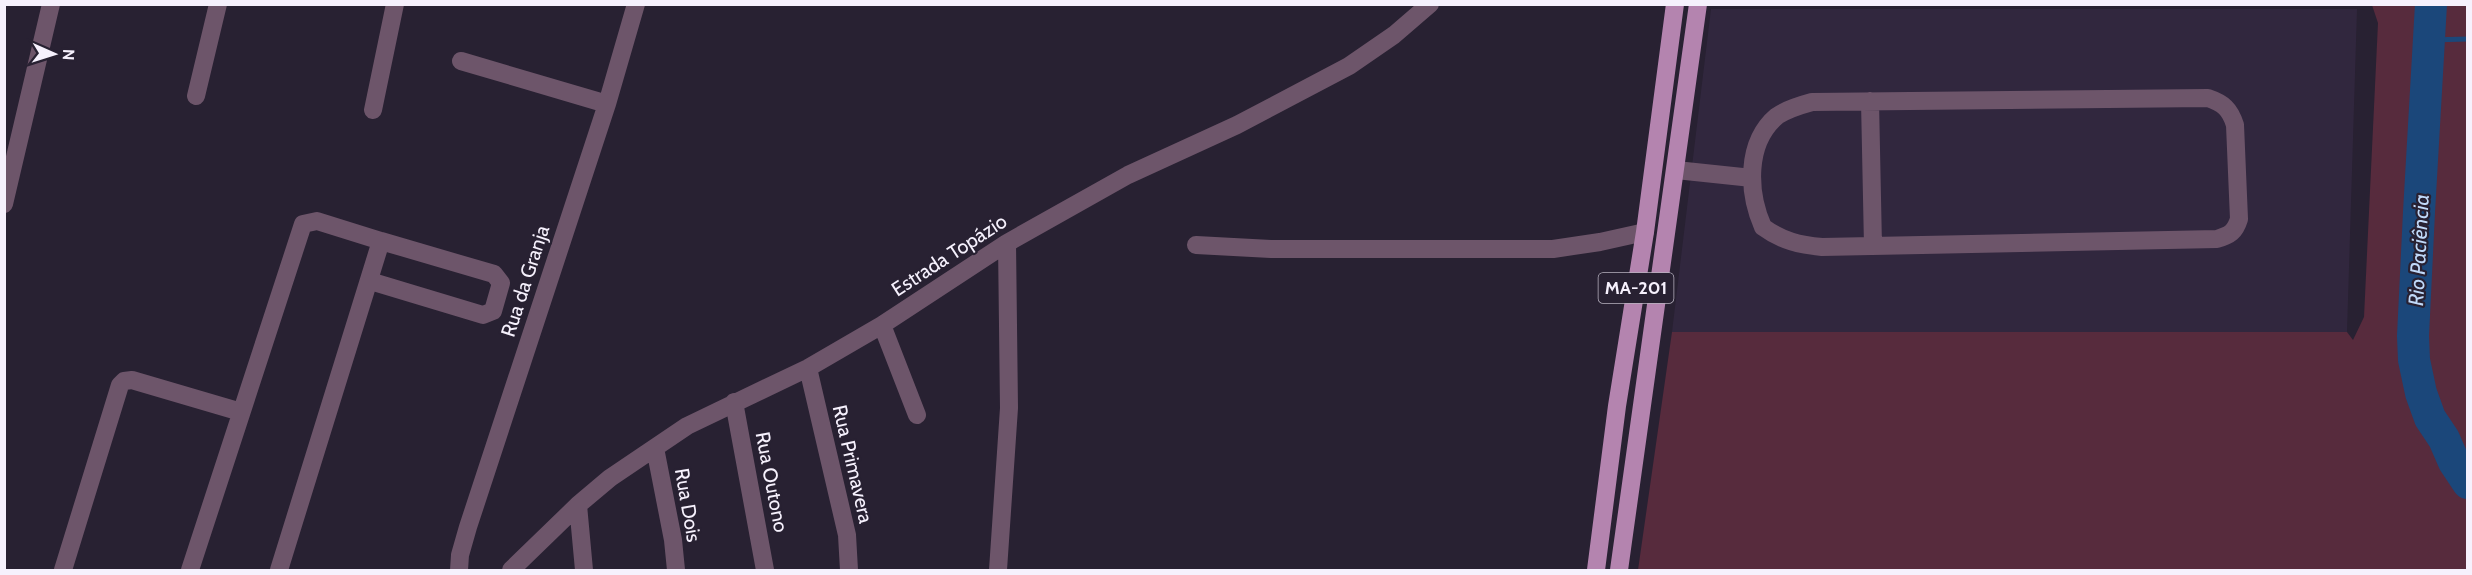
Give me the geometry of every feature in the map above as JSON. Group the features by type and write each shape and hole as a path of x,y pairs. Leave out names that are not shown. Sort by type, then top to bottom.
{"main road":[{"name":"MA-201","path":"1596,570 1617,406 1645,232 1675,4"},
{"name":"MA-201","path":"1619,570 1698,4"}],"street":[{"path":"4,204 51,4"},
{"path":"196,96 218,4"},
{"path":"373,110 395,4"},
{"name":"Rua da Granja","path":"459,570 460,555 468,527 607,104 636,4"},
{"name":"Estrada Topázio","path":"511,570 578,505 610,478 687,426 808,368 882,325 1007,243 1128,175 1237,125 1349,66 1394,35 1430,4"},
{"path":"460,61 607,104"},
{"path":"2208,98 2226,107 2231,112 2235,124 2239,219 2236,229 2229,236 2217,239 1874,246 1802,245 1773,234 1763,227 1752,194 1752,178 1756,150 1767,129 1778,116 1812,102 1870,101 2208,98"},
{"path":"1870,101 1874,246"},
{"path":"1676,170 1752,178"},
{"path":"190,570 303,224 317,221 494,274 501,283 493,311 483,315 370,281"},
{"path":"1196,245 1270,249 1553,249 1645,232"},
{"path":"279,570 381,241"},
{"path":"998,570 1009,408 1007,243"},
{"path":"882,325 916,415"},
{"name":"Rua Primavera","path":"808,368 847,536 849,570"},
{"path":"63,570 120,385 124,381 132,380 241,412"},
{"name":"Rua Outono","path":"734,402 765,570"},
{"name":"Rua Dois","path":"655,448 673,540 676,570"},
{"path":"578,505 584,570"}],"shaded area":[{"path":"2372,5 2467,5 2467,570 1638,570 1672,332 2347,332 2353,340 2364,317 2378,23"},
{"path":"1711,9 2357,9 2347,332 1672,332"}],"waterway":[{"name":"Rio Paciência","path":"2431,4 2413,336 2414,360 2421,393 2430,418 2468,483"},
{"path":"2429,40 2468,39"}]}
